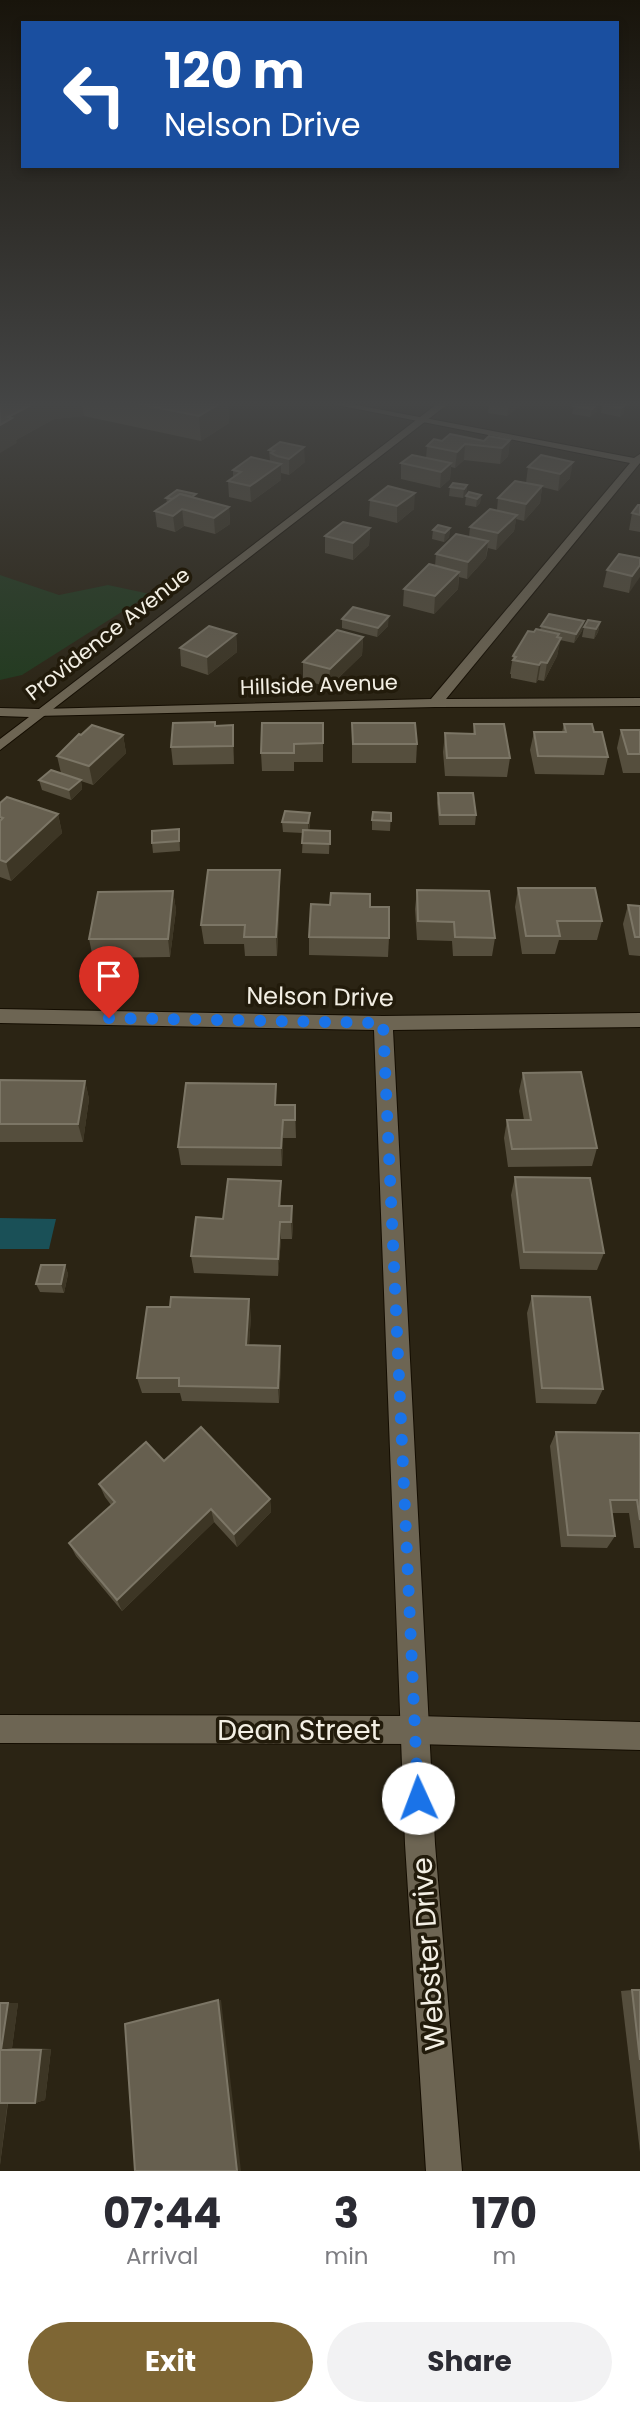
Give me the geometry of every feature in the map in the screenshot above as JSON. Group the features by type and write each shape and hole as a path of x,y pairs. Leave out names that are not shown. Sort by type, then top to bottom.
{"street":[{"name":"Providence Avenue","path":"0,746 309,505"},
{"path":"435,703 599,505"},
{"name":"Hillside Avenue","path":"0,712 435,703 640,702"},
{"name":"Nelson Drive","path":"0,1016 383,1023 640,1020"},
{"name":"Webster Drive","path":"383,1023 420,1844 444,2171"},
{"name":"Dean Street","path":"0,1729 416,1730 640,1736"}],"green space":[{"path":"0,575 59,595 108,585 150,594 22,675 0,680"}],"water":[{"path":"0,1218 56,1219 49,1249 0,1249"}],"building":[{"path":"163,505 229,507 214,518 182,509 173,516 155,511"},
{"path":"638,505 640,505 640,515 632,513"},
{"path":"490,509 517,515 498,533 470,527"},
{"path":"343,522 370,528 353,543 325,536"},
{"path":"438,525 450,528 445,533 433,530"},
{"path":"456,534 488,541 468,562 436,554"},
{"path":"619,554 640,558 640,565 632,576 607,570"},
{"path":"429,564 459,572 435,596 404,589"},
{"path":"353,607 389,616 378,628 342,619"},
{"path":"549,614 584,621 576,634 541,626"},
{"path":"588,620 600,622 596,629 584,627"},
{"path":"209,626 236,634 207,657 180,648"},
{"path":"536,629 559,634 557,637 561,638 547,663 541,662 539,665 513,660 528,631 534,632"},
{"path":"337,630 363,637 330,669 303,662"},
{"path":"215,722 215,726 233,725 233,746 171,747 173,723"},
{"path":"262,723 323,723 323,743 294,744 294,753 261,753"},
{"path":"352,723 415,723 417,744 353,744"},
{"path":"474,724 504,724 510,758 447,758 445,733 475,734"},
{"path":"564,724 592,724 594,732 602,732 608,757 538,756 534,732 566,732"},
{"path":"92,725 123,735 89,766 57,756 79,734"},
{"path":"621,730 640,730 640,754 628,754"},
{"path":"51,770 81,780 69,790 39,780"},
{"path":"438,793 473,793 476,815 440,815"},
{"path":"7,797 58,814 6,862 0,860 0,821 3,818 0,817 0,803"},
{"path":"285,811 310,813 308,823 282,822"},
{"path":"373,812 391,813 391,821 372,820"},
{"path":"179,829 179,841 152,843 152,831"},
{"path":"303,830 330,831 330,844 302,843"},
{"path":"208,870 280,870 276,937 244,937 245,925 201,925"},
{"path":"518,888 595,888 602,921 557,921 560,936 526,936"},
{"path":"417,890 489,891 495,938 455,937 454,922 418,921"},
{"path":"173,891 168,939 89,939 98,892"},
{"path":"331,893 370,894 370,907 389,907 389,938 309,937 311,904 330,905"},
{"path":"628,905 640,906 640,937 635,937"},
{"path":"581,1072 597,1148 512,1149 507,1120 531,1120 523,1073"},
{"path":"0,1080 85,1081 78,1124 0,1124"},
{"path":"186,1083 276,1084 275,1105 295,1105 295,1120 283,1120 281,1148 178,1147"},
{"path":"515,1177 590,1178 604,1253 524,1252"},
{"path":"228,1179 281,1181 279,1206 292,1206 291,1222 280,1222 278,1259 191,1256 196,1217 223,1219"},
{"path":"41,1265 65,1265 61,1284 36,1284"},
{"path":"532,1296 590,1297 603,1389 542,1388"},
{"path":"171,1297 249,1299 246,1345 280,1346 278,1388 179,1386 179,1378 137,1378 147,1307 170,1307"},
{"path":"201,1427 270,1499 234,1534 211,1509 117,1600 69,1543 115,1502 99,1484 146,1442 164,1461"},
{"path":"556,1432 640,1433 640,1520 637,1500 610,1500 615,1536 568,1535"},
{"path":"632,1990 640,1990 640,2060"},
{"path":"218,2000 237,2171 135,2171 125,2024"},
{"path":"0,2003 8,2003 1,2050 41,2050 35,2103 0,2103"}],"route":[{"path":"109,1018 383,1023 418,1798"}]}
